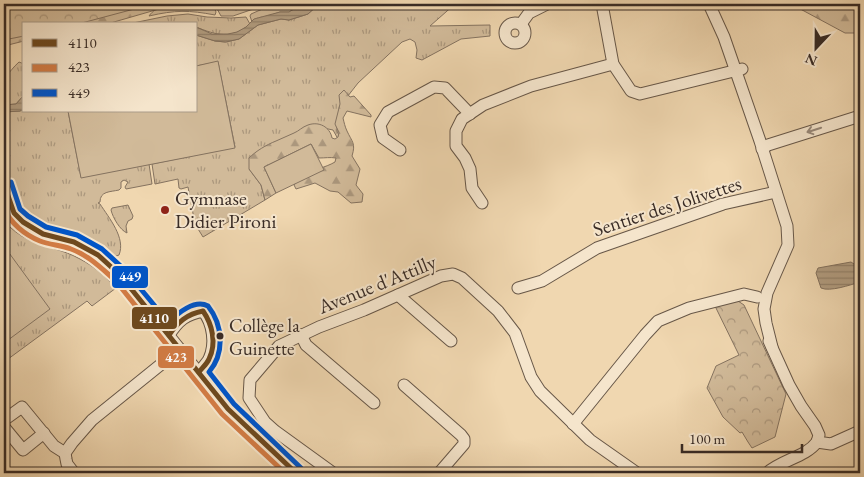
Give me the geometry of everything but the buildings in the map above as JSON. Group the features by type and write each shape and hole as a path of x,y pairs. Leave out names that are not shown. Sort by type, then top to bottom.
{"street":[{"path":"521,24 529,13 547,4"},
{"path":"602,4 614,64 631,91 640,94 739,70"},
{"path":"711,4 720,15 730,36 761,145 787,226 788,245 767,293 764,309 772,347"},
{"path":"482,203 472,188 470,169 465,158 456,146 456,131 462,119 484,106 531,86 614,64"},
{"path":"400,150 383,138 380,125 388,112 434,87 445,88 470,114"},
{"path":"761,145 768,145 860,116"},
{"path":"4,184 14,213 23,222 43,234 74,242 98,255 120,276 228,409 296,473"},
{"name":"Sentier des Jolivettes","path":"518,288 542,281 597,248 724,204 776,192"},
{"path":"767,473 774,467 809,450 817,442 819,435 788,385 760,323 757,297 781,262"},
{"name":"Avenue d'Attilly","path":"333,473 275,432 249,398 250,380 279,346 441,276 453,274 462,278 506,320 515,333 531,376 540,391 590,440 636,473"},
{"path":"573,424 658,321 689,308 744,294 757,297"},
{"path":"398,295 451,341"},
{"path":"169,335 181,320 198,312 202,312 207,316 213,337 213,345 209,359 199,372"},
{"path":"301,335 306,344 374,403"},
{"path":"65,454 92,420 180,349"},
{"path":"404,385 462,435 464,439 464,444 440,473"},
{"path":"4,420 22,407 54,446 65,454 67,464 74,473"},
{"path":"4,427 23,450 44,433"},
{"path":"817,442 831,444 859,436"}],"green space":[{"path":"4,4 162,4 159,9 114,22 22,22 22,42 4,46"},
{"path":"4,4 153,4 86,22 22,22 22,36 4,40"},
{"path":"162,4 213,4 216,12 215,15 182,11 149,16"},
{"path":"254,4 268,4 233,16 221,16 216,7 224,6 236,10"},
{"path":"274,4 308,4 289,12 280,12 252,22 251,14"},
{"path":"319,4 379,4 387,6 399,4 455,4 430,26 490,25 490,36 461,39 422,60 416,58 415,42 410,39 402,42 358,83 344,101 338,119 337,131 340,138 338,139 333,130 314,126 249,169 261,185 265,200 203,237 195,224 188,187 179,188 178,179 155,184 152,164 235,147 218,62 198,66 198,36 225,42 239,39 258,25 281,19 289,20 308,14"},
{"path":"791,4 860,4 860,33 845,33"},
{"path":"188,14 207,17 246,17 250,24 237,32 217,34 198,28 198,22 138,22"},
{"path":"218,61 235,148 81,178 68,112 198,112 198,66"},
{"path":"19,62 22,63 22,97 16,104 4,105 4,77"},
{"path":"344,90 350,97 354,96 371,115 371,117 347,111 343,118 352,140 352,156 360,169 356,185 363,194 362,202 351,203 338,192 330,191 315,183 296,189 294,185 303,176 335,162 336,158 319,158 311,144 264,167 276,193 265,200 261,185 249,169 249,158 265,146 312,124 320,124 326,128 332,138 338,137 339,133 335,124 340,104 339,95"},
{"path":"4,112 68,112 81,177 149,164 152,184 126,189 125,187 128,182 124,180 121,182 119,190 104,194 98,203 112,222 118,235 121,249 119,255 111,258 108,255 35,226 17,211 7,186 4,166"},
{"path":"311,144 324,170 276,193 264,167"},
{"path":"128,205 133,216 126,226 127,233 117,223 111,210 112,208"},
{"path":"4,221 15,232 29,240 68,253 85,262 116,288 92,306 87,301 4,362"},
{"path":"4,246 50,309 4,343"},
{"path":"738,301 744,305 786,394 775,437 752,448 742,432 740,433 723,417 707,388 716,366 739,355 714,304"}],"shaded area":[{"path":"308,4 319,4 308,14 289,20 281,19 258,25 239,39 226,42 198,36 198,28 212,34 228,34 246,27 254,19 280,12 289,12"},
{"path":"22,97 22,110 4,112 4,105 16,104"},
{"path":"857,260 860,260 860,282 835,289 821,288 816,273 818,268 851,262 854,264"}],"transit line":[{"name":"449","path":"11,182 20,209 46,227 77,235 102,249 125,270 169,323 181,311 187,308 198,304 208,306 217,322 220,339 218,356 209,372 234,404 301,468"},
{"name":"4110","path":"4,184 14,213 23,222 43,234 74,242 98,255 120,275 228,409 296,473"},
{"name":"423","path":"4,208 14,223 29,235 83,255 115,280 222,414 285,473"},
{"name":"4110","path":"169,335 183,319 203,311 211,328 213,347 208,361 199,372"}],"place":[{"name":"Gymnase Didier Pironi","path":"165,210"},
{"name":"Collège la Guinette","path":"220,336"}]}
